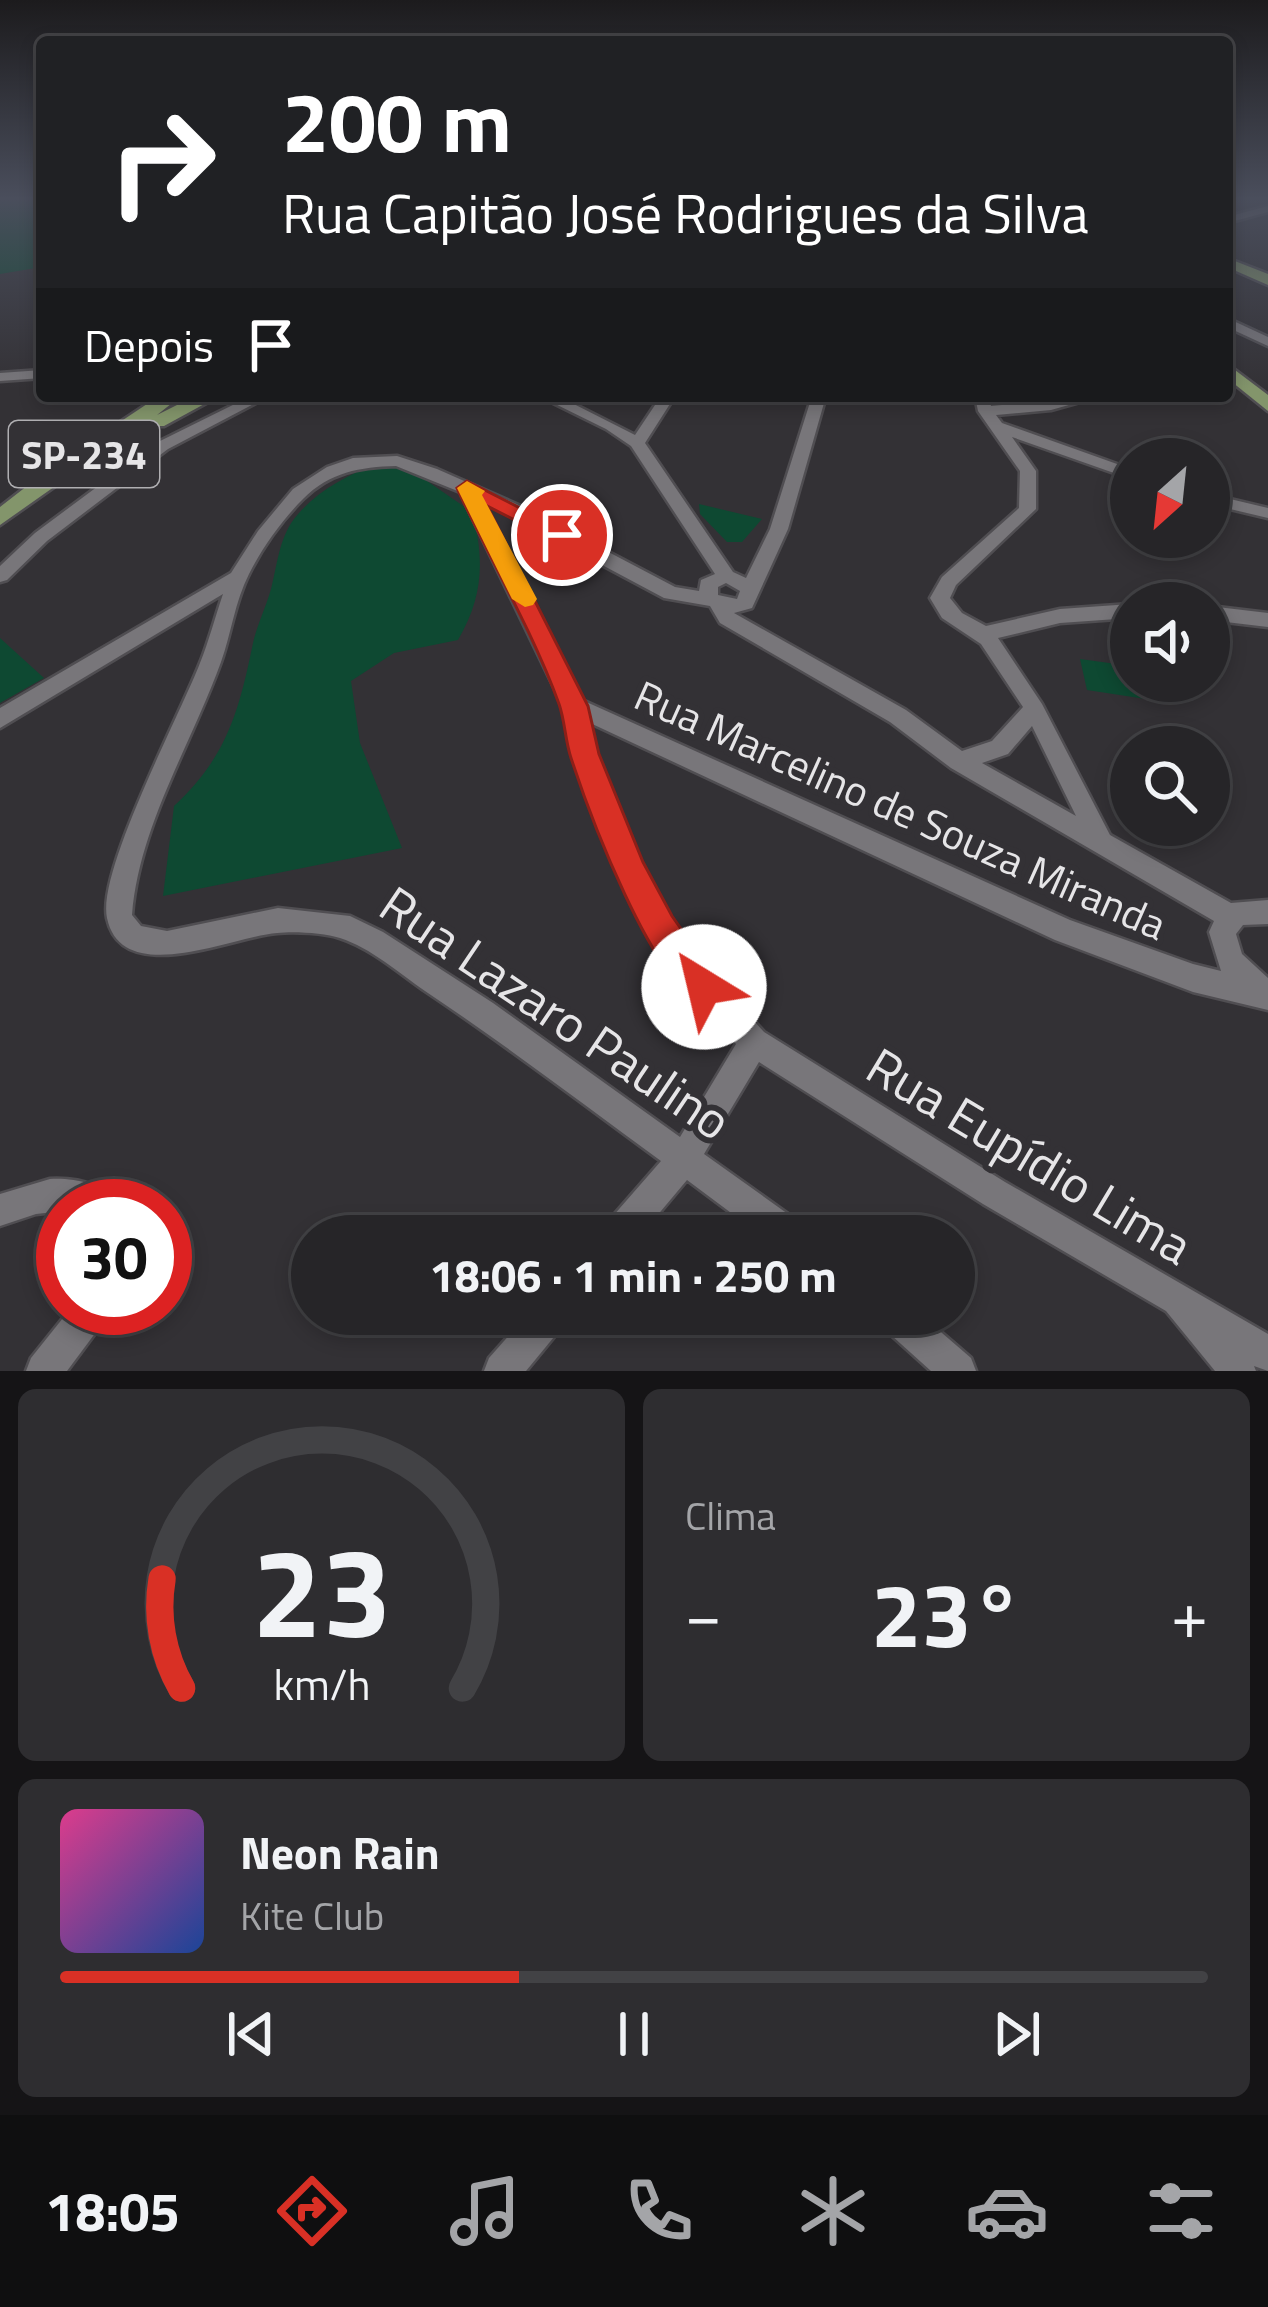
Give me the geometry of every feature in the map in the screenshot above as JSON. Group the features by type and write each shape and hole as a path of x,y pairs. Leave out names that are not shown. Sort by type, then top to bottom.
{"main road":[{"path":"1233,265 1268,280"},
{"path":"1233,374 1268,405"},
{"name":"SP-234","path":"0,518 76,459 163,402"},
{"path":"76,459 197,402"}],"street":[{"path":"1233,325 1268,342"},
{"path":"0,376 36,374"},
{"path":"0,576 41,537 162,446 250,402"},
{"path":"558,402 637,443 702,537 726,589 728,618 898,716 959,761 1231,917"},
{"path":"637,443 664,402"},
{"path":"0,718 238,578 286,506 333,470 353,463 398,461 467,488 671,593 726,589 773,543 817,402"},
{"path":"988,411 1068,402"},
{"path":"988,411 1110,465"},
{"path":"988,411 1028,471 1027,509 949,581 940,598 952,620 984,634 1033,710 1099,838"},
{"name":"Rua Eupídio Lima","path":"467,488 574,706 584,754 629,868 660,928 704,987 754,1042 994,1193 1178,1299 1238,1371"},
{"path":"1230,504 1268,513"},
{"name":"Rua Lazaro Paulino","path":"238,578 211,662 134,841 122,880 119,916 124,926 134,937 167,944 278,920 341,925 420,970 761,1215"},
{"path":"984,634 1060,616 1110,612"},
{"path":"1230,616 1268,620"},
{"name":"Rua Marcelino de Souza Miranda","path":"574,706 1064,931 1193,979 1268,996"},
{"path":"959,761 1000,748 1033,710"},
{"path":"1268,912 1250,910 1231,917 1222,932 1231,962 1268,996"},
{"path":"636,1215 684,1159 754,1042"},
{"path":"0,1210 36,1200"},
{"path":"1178,1299 1268,1354"},
{"path":"44,1371 71,1335"},
{"path":"502,1371 533,1335"},
{"path":"917,1335 958,1371"}],"green space":[{"path":"0,261 36,261 36,268 0,274"},
{"path":"378,463 414,472 472,512 480,562 473,609 458,640 394,653 351,681 360,743 402,848 163,896 174,806 207,769 228,732 289,527 322,492"},
{"path":"699,504 762,519 742,542 727,542 700,514"},
{"path":"0,638 44,678 0,703"},
{"path":"1080,659 1110,663 1110,694 1087,690"}],"slow traffic":[{"path":"474,491 467,488 525,599"}],"route":[{"path":"562,535 467,488 499,544 574,706 584,754 629,868 660,928 704,987"}]}
